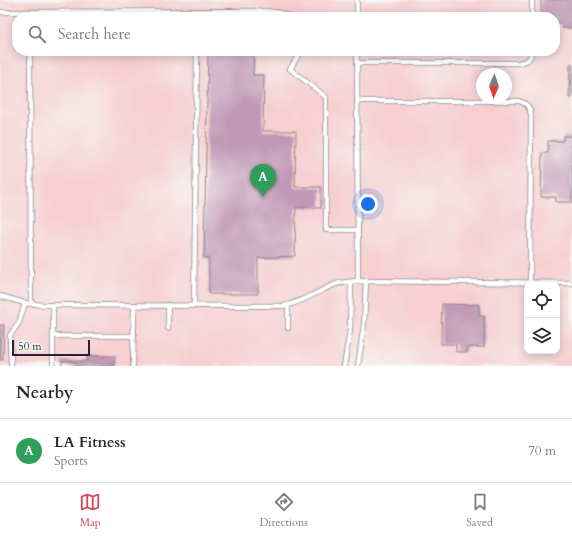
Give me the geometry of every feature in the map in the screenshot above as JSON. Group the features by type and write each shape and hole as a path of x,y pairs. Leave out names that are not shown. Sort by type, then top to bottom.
{"lane":[{"path":"357,0 357,12"},
{"path":"532,0 532,12"},
{"path":"0,12 12,13"},
{"path":"141,12 276,12"},
{"path":"30,56 31,304"},
{"path":"194,306 197,56"},
{"path":"299,56 290,69 326,97 326,230 358,230"},
{"path":"357,56 358,281"},
{"path":"357,63 518,63 526,61 531,56"},
{"path":"0,296 25,303 53,305 278,306 288,305 300,301 336,284 344,282 530,282 530,107 520,101 357,101"},
{"path":"358,366 364,324 366,281"},
{"path":"344,366 350,330 351,282"},
{"path":"560,283 572,283"},
{"path":"11,366 10,335 19,323 25,303"},
{"path":"53,305 53,366"},
{"path":"288,305 288,328"},
{"path":"133,366 134,306"},
{"path":"168,306 168,328"},
{"path":"53,336 134,336"}],"shaded area":[{"path":"0,0 572,0 572,366 0,366"}],"building":[{"path":"541,0 572,0 572,28 562,28 562,23 560,23 560,12 541,12"},
{"path":"208,56 254,56 253,75 264,75 263,131 296,131 295,187 321,187 321,208 296,207 295,256 258,258 258,294 209,294 209,258 204,258"},
{"path":"570,64 572,64 572,98 569,98"},
{"path":"563,136 572,136 572,202 556,202 556,197 541,197 542,153 548,153 548,141 563,141"},
{"path":"442,304 479,305 479,316 484,316 484,347 467,347 467,352 456,352 456,344 441,344"},
{"path":"0,325 4,325 3,360 0,360"},
{"path":"87,356 115,356 114,366 62,366 62,361 87,361"}],"place":[{"name":"LA Fitness","path":"263,197"}]}
